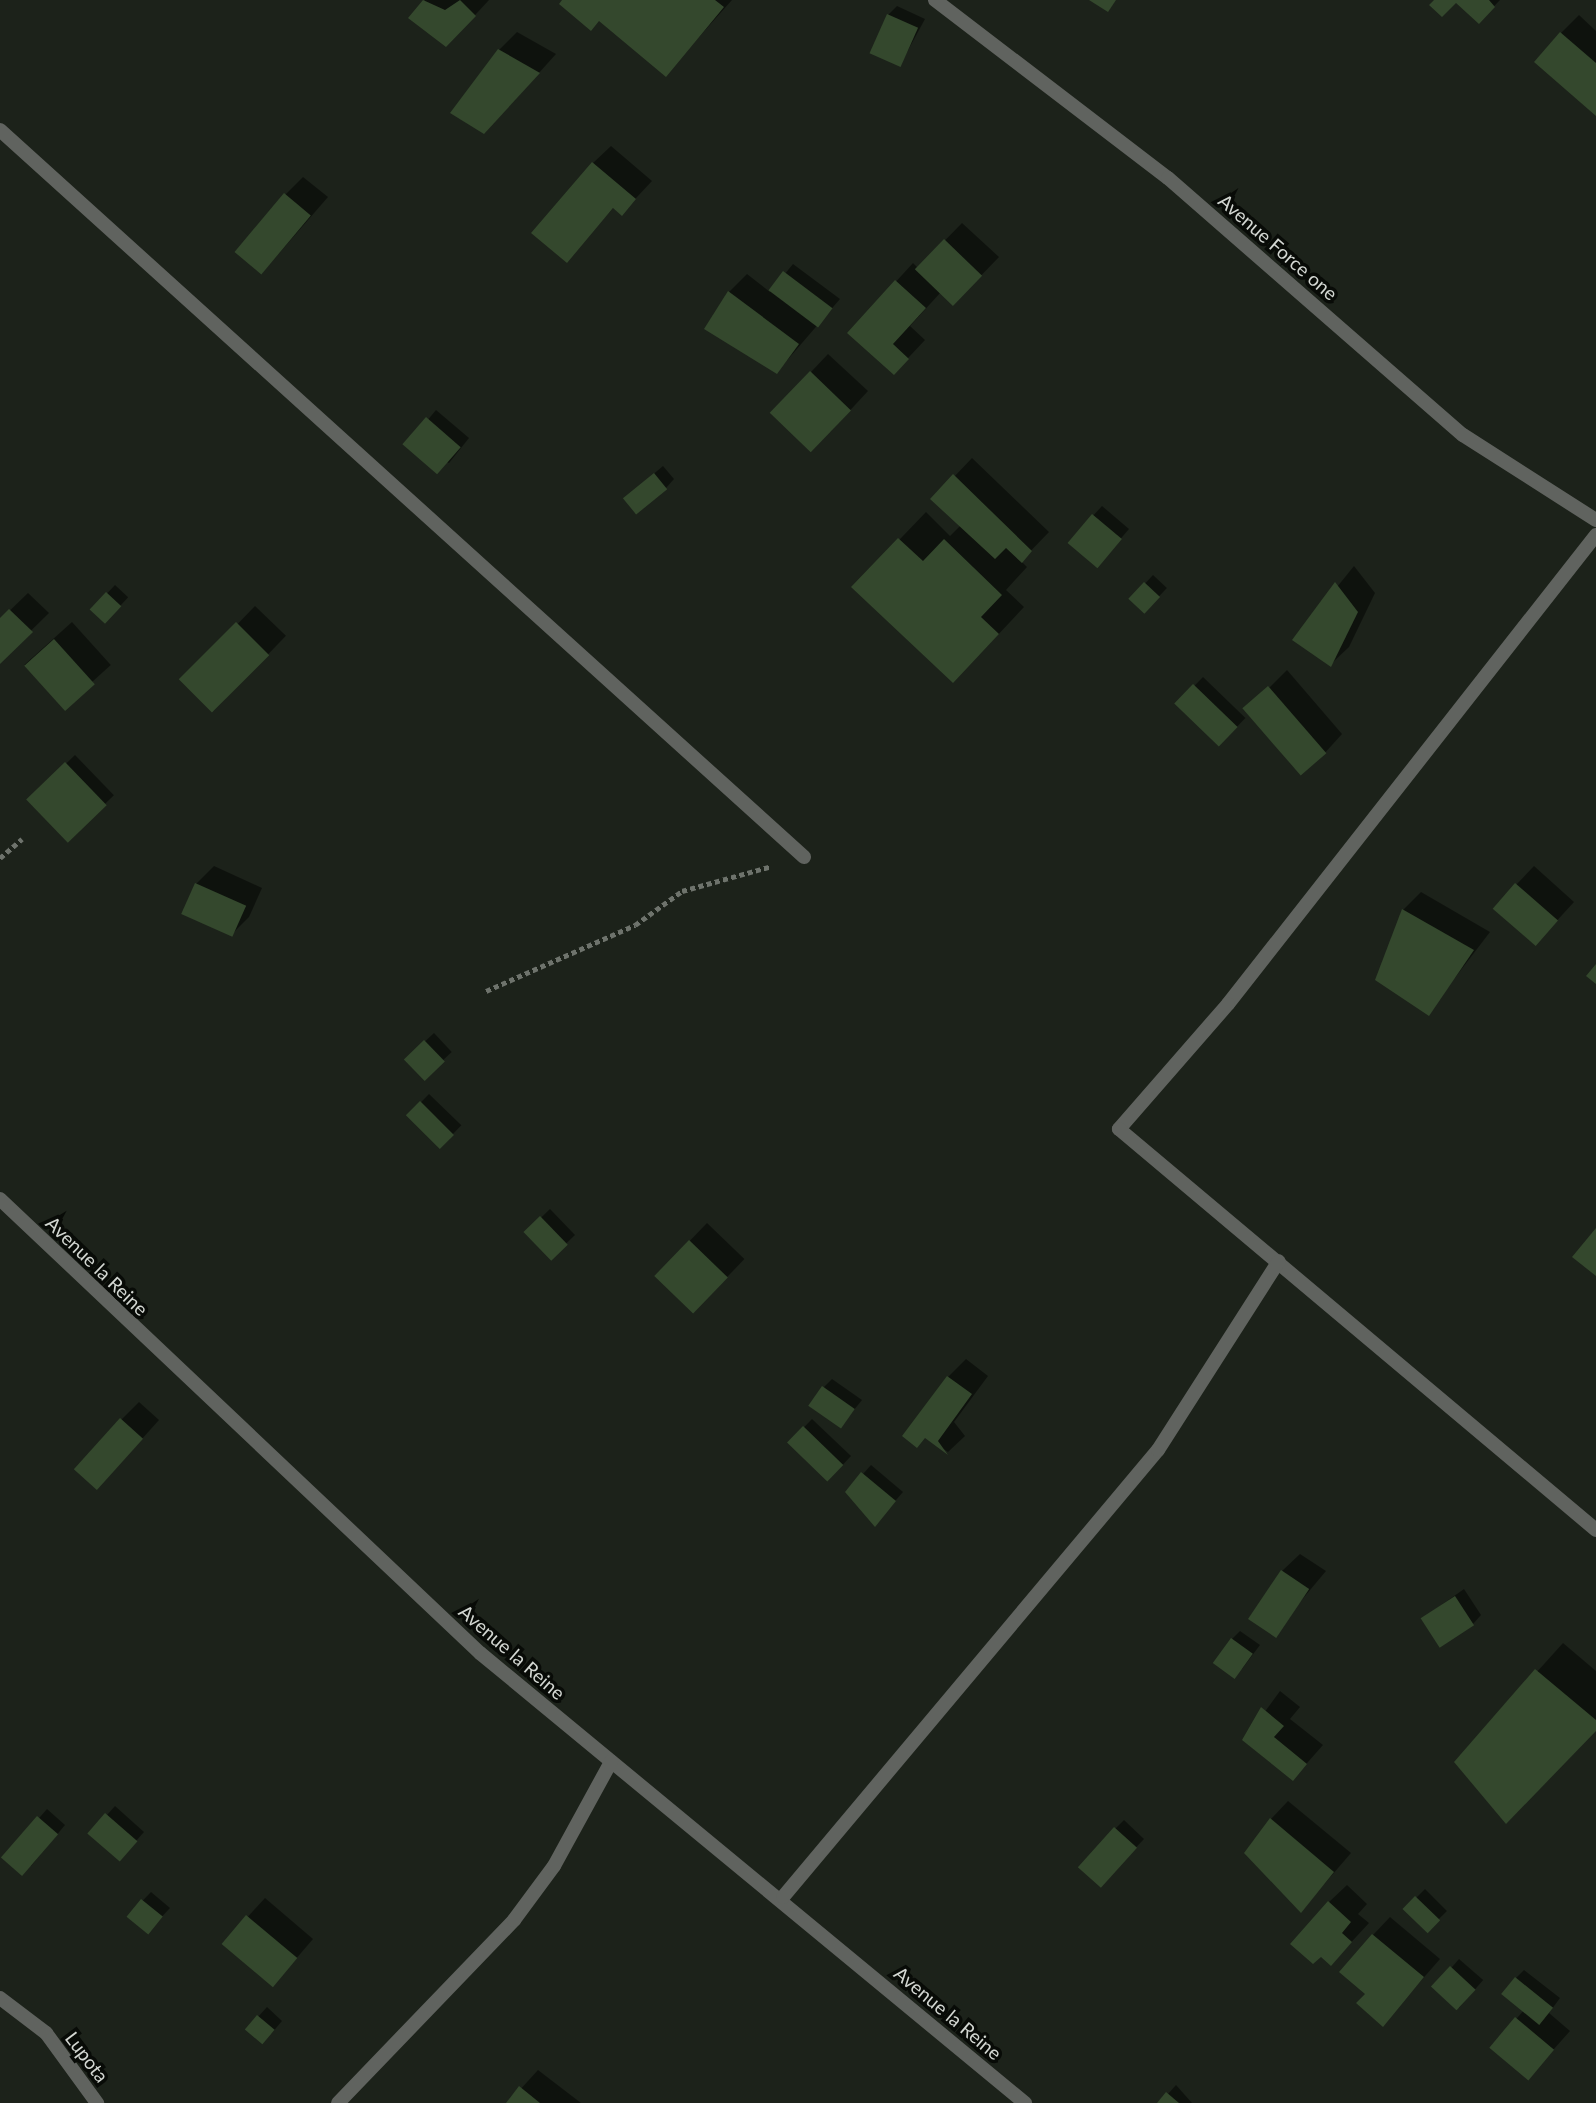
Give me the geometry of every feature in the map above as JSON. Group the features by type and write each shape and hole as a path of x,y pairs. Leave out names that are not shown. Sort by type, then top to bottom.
{"street":[{"name":"Avenue Force one","path":"935,0 1168,178 1463,435 1596,520"},
{"path":"0,130 803,857"},
{"path":"1596,535 1228,1004 1119,1129 1596,1530"},
{"name":"Avenue la Reine","path":"0,1199 480,1653 611,1762 783,1897 1025,2103"},
{"path":"783,1897 1158,1450 1279,1261"},
{"path":"338,2103 514,1920 554,1866 611,1762"},
{"name":"Lupota","path":"0,1998 46,2033 97,2103"}],"path":[{"path":"0,858 22,839"},
{"path":"486,991 635,925 682,891 803,857"}],"building":[{"path":"423,0 445,10 460,0 476,16 446,47 408,18"},
{"path":"562,0 715,0 724,7 666,77 599,21 591,31 559,4"},
{"path":"1089,0 1116,0 1108,12"},
{"path":"1434,0 1489,0 1495,7 1479,24 1456,3 1442,17 1429,5"},
{"path":"887,14 918,28 901,67 870,53"},
{"path":"1560,32 1596,63 1596,116 1534,62"},
{"path":"498,49 540,73 484,134 450,113"},
{"path":"592,162 636,199 622,216 613,208 567,263 531,233"},
{"path":"284,193 311,215 261,274 235,252"},
{"path":"944,239 982,276 953,306 915,269"},
{"path":"783,271 833,308 818,327 769,290"},
{"path":"895,280 926,308 893,344 909,359 894,375 847,333"},
{"path":"728,291 799,344 777,374 704,329"},
{"path":"810,371 851,411 811,452 770,413"},
{"path":"426,417 461,447 437,474 402,444"},
{"path":"654,473 667,489 636,514 623,498"},
{"path":"953,474 1032,551 1022,563 1006,548 995,559 930,499"},
{"path":"1092,514 1122,539 1097,568 1068,543"},
{"path":"898,538 923,561 944,539 1002,595 981,617 999,634 953,683 851,587"},
{"path":"1144,582 1160,597 1144,614 1128,599"},
{"path":"1335,582 1358,612 1331,667 1292,640"},
{"path":"106,592 121,606 105,624 90,610"},
{"path":"9,609 33,632 0,664 0,618"},
{"path":"236,622 269,655 212,713 179,679"},
{"path":"54,639 95,684 65,711 24,666"},
{"path":"1193,684 1238,727 1219,746 1174,703"},
{"path":"1268,686 1326,753 1301,775 1242,708"},
{"path":"65,762 107,805 68,843 26,800"},
{"path":"195,883 246,906 232,937 181,914"},
{"path":"1515,883 1558,920 1536,946 1493,909"},
{"path":"1402,909 1474,950 1429,1016 1375,980"},
{"path":"1596,964 1596,984 1586,976"},
{"path":"424,1040 445,1062 425,1081 404,1059"},
{"path":"420,1101 454,1135 440,1149 406,1115"},
{"path":"540,1216 568,1245 551,1261 523,1232"},
{"path":"1596,1228 1596,1276 1572,1257"},
{"path":"689,1240 728,1278 693,1313 654,1276"},
{"path":"947,1376 972,1394 938,1441 948,1455 925,1438 917,1448 902,1436"},
{"path":"822,1386 855,1409 841,1429 808,1406"},
{"path":"120,1418 143,1439 97,1490 74,1469"},
{"path":"803,1426 843,1465 827,1481 787,1443"},
{"path":"861,1472 896,1501 875,1527 845,1492"},
{"path":"1281,1570 1309,1589 1276,1638 1248,1619"},
{"path":"1455,1596 1474,1625 1440,1648 1421,1618"},
{"path":"1231,1638 1253,1654 1235,1679 1213,1663"},
{"path":"1535,1669 1596,1720 1596,1731 1506,1824 1454,1762"},
{"path":"1261,1707 1284,1726 1274,1737 1307,1764 1293,1781 1242,1740"},
{"path":"105,1813 137,1841 120,1862 87,1833"},
{"path":"37,1816 58,1834 22,1876 1,1858"},
{"path":"1270,1818 1334,1872 1301,1913 1244,1853"},
{"path":"1114,1827 1137,1848 1101,1888 1078,1867"},
{"path":"1415,1896 1440,1920 1428,1933 1402,1909"},
{"path":"141,1899 163,1917 148,1934 127,1917"},
{"path":"1328,1901 1351,1922 1342,1933 1352,1942 1331,1966 1321,1957 1313,1964 1290,1944"},
{"path":"246,1915 297,1958 273,1987 222,1944"},
{"path":"1372,1934 1424,1977 1383,2027 1356,2003 1365,1994 1339,1972"},
{"path":"1450,1966 1476,1990 1457,2010 1431,1986"},
{"path":"1515,1977 1553,2008 1539,2025 1501,1994"},
{"path":"257,2015 275,2030 262,2044 245,2030"},
{"path":"1515,2017 1554,2050 1528,2080 1489,2048"},
{"path":"519,2086 540,2103 506,2103"},
{"path":"1166,2092 1179,2103 1157,2103"}]}
